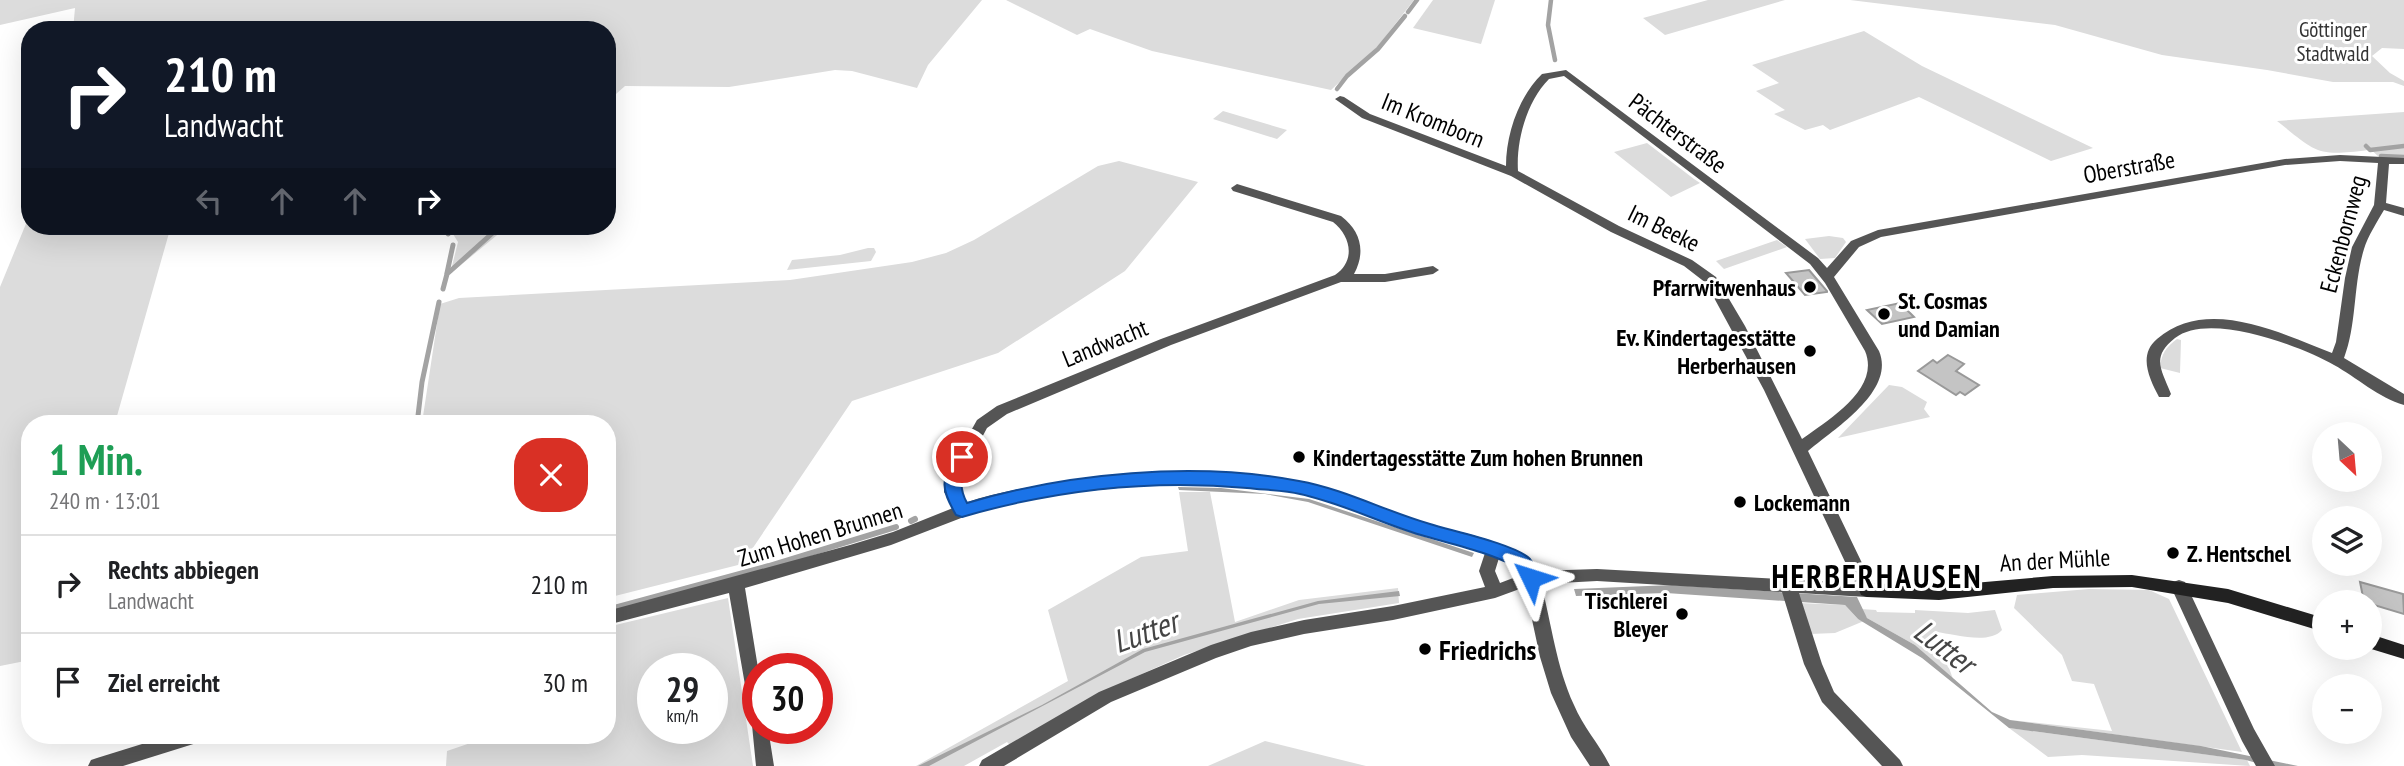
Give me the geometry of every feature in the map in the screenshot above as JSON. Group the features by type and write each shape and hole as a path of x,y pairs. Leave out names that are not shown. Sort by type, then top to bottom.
{"street":[{"name":"Pächterstraße","path":"1512,173 1513,145 1530,97 1546,76 1562,73 1571,75 1783,237 1828,275"},
{"name":"Im Kromborn","path":"1340,99 1366,116 1512,173"},
{"name":"Oberstraße","path":"1828,275 1863,238 2078,197 2285,162 2340,158 2404,161"},
{"name":"Eckenbornweg","path":"2336,360 2343,342 2358,247 2380,205 2384,160"},
{"name":"Im Beeke","path":"1512,173 1615,229 1688,263 1711,280 1738,326 1800,449 1867,590"},
{"path":"1237,187 1338,219 1349,227 1353,235 1354,260 1350,271 1340,278"},
{"path":"2380,205 2404,212"},
{"name":"Landwacht","path":"962,511 953,492 951,479 982,424 1002,410 1166,342 1340,278 1385,278 1433,270"},
{"path":"1800,449 1865,393 1875,372 1876,363 1871,351 1828,275"},
{"path":"2164,394 2152,364 2155,348 2166,338 2196,323 2231,324 2336,360 2404,400"},
{"name":"Zum Hohen Brunnen","path":"616,616 736,585 886,541 997,499 1089,484 1166,478 1214,479 1297,487 1331,495 1402,523 1494,550 1523,564 1531,578"},
{"path":"1494,550 1486,571 1495,591"},
{"name":"An der Mühle","path":"988,766 1105,697 1211,652 1251,639 1304,627 1393,613 1495,591 1531,578 1597,575 1790,593 1867,590 1938,593 2095,580 2179,587 2268,606 2312,621"},
{"path":"1531,578 1546,648 1562,701 1601,766"},
{"path":"736,585 747,653"},
{"path":"2179,587 2248,735 2266,766"},
{"path":"1790,593 1828,697 1894,766"},
{"path":"2382,644 2404,652"},
{"path":"97,766 168,744"},
{"path":"762,744 765,766"}],"green space":[{"path":"0,0 982,0 928,65 917,88 852,71 835,70 729,87 625,86 616,94 616,21 74,21 75,8 0,25"},
{"path":"1006,0 1414,0 1378,46 1331,90 1152,51 1090,29 1077,35"},
{"path":"1433,0 1495,0 1481,44 1413,28"},
{"path":"1708,0 1785,0 1665,35 1643,18"},
{"name":"Göttinger Stadtwald","path":"1850,0 2404,0 2404,49 2382,48 2372,56 2390,73 2404,81 2404,86 2393,82 2333,82 2162,55 2055,25"},
{"path":"1864,31 1922,66 2093,148 2051,161 1919,97 1830,130 1823,125 1805,130 1774,114 1785,110 1756,91 1779,83 1752,65"},
{"path":"1223,111 1287,130 1277,139 1213,119"},
{"path":"2404,112 2404,158 2379,157 2367,146 2368,150 2351,152 2318,150 2300,140 2277,121"},
{"path":"1647,143 1700,183 1671,197 1614,152"},
{"path":"1119,161 1198,182 1125,271 998,353 852,401 742,564 616,596 616,415 423,415 440,304 459,298 790,280 912,262 946,253 974,240 1098,166"},
{"path":"21,235 168,235 117,415 21,415 21,662 0,666 0,287"},
{"path":"454,235 497,235 450,274 458,242"},
{"path":"1829,236 1843,238 1846,242 1835,258 1820,259 1805,239"},
{"path":"1777,240 1787,247 1724,269 1716,261"},
{"path":"874,248 876,252 871,261 787,270 792,260 840,255"},
{"path":"2177,339 2181,340 2180,373 2160,368 2165,351"},
{"path":"1889,385 1902,387 1927,402 1924,409 1930,417 1838,438"},
{"path":"1179,492 1210,492 1235,622 1299,600 1398,588 1399,603 1298,619 1184,655 1095,695 1010,745 1007,742 964,766 916,766 1068,681 1048,610 1141,557 1188,551"},
{"path":"2089,589 2149,590 2169,599 2242,752 2010,720 2112,731 2094,684 2072,681 2062,655 2014,608 2017,595"},
{"path":"728,598 742,692 742,744 750,744 753,766 446,766 447,751 468,744 616,744 616,625"},
{"path":"1799,603 1845,605 1858,619 1864,621 1835,633 1810,634"},
{"path":"1861,609 1915,613 1915,610 1968,613 1995,610 2002,630 1989,637 1980,638 1936,632 1953,679 1915,645 1867,618"},
{"path":"2009,728 2247,760 2250,766 2082,755 2048,757"},
{"path":"1265,741 1366,766 1208,766"}],"shaded area":[{"path":"1178,487 1221,488 1309,499 1474,553 1472,557 1308,502 1265,494 1179,490"},
{"path":"1672,585 1857,597 1867,618 1915,645 1992,712 2010,720 2201,746 2298,766 2267,766 2246,760 2009,728 1922,658 1858,619 1845,605 1666,593 1576,596 1574,589"},
{"path":"1399,591 1400,596 1319,604 1145,652 929,766 918,766 1042,705 1143,649 1318,601"}],"building":[{"name":"Pfarrwitwenhaus","path":"1809,270 1827,292 1805,295 1786,273"},
{"name":"St. Cosmas und Damian","path":"1900,303 1914,317 1882,324 1867,310"},
{"path":"1948,355 1964,364 1956,371 1979,385 1965,395 1960,392 1956,395 1918,371 1933,360 1937,363"},
{"path":"2360,582 2403,594 2404,614 2382,607 2382,590 2362,590"}],"waterway":[{"path":"1408,12 1417,0"},
{"path":"1551,0 1548,25 1555,60"},
{"path":"1337,89 1347,76 1378,49 1405,16"},
{"path":"2366,146 2370,150 2404,146"},
{"path":"2381,156 2404,157"},
{"path":"443,289 447,274 490,235"},
{"path":"447,273 453,245"},
{"path":"418,415 422,382 439,302"},
{"path":"911,521 915,519"},
{"path":"616,608 769,566 896,527"}],"place":[{"name":"Pfarrwitwenhaus","path":"1810,287"},
{"name":"St. Cosmas und Damian","path":"1884,314"},
{"name":"Ev. Kindertagesstätte Herberhausen","path":"1810,351"},
{"name":"Kindertagesstätte Zum hohen Brunnen","path":"1299,457"},
{"name":"Lockemann","path":"1740,502"},
{"name":"Z. Hentschel","path":"2173,553"},
{"name":"Tischlerei Bleyer","path":"1682,614"},
{"name":"Friedrichs","path":"1425,649"}],"district":[{"name":"HERBERHAUSEN","path":"1877,576"}],"route":[{"path":"962,457 951,479 953,492 962,511 1016,495 1089,484 1166,478 1214,479 1297,487 1331,495 1402,523 1494,550 1523,564 1531,578"}],"water label":[{"name":"Lutter","path":"1145,631"},
{"name":"Lutter","path":"1945,646"}]}
